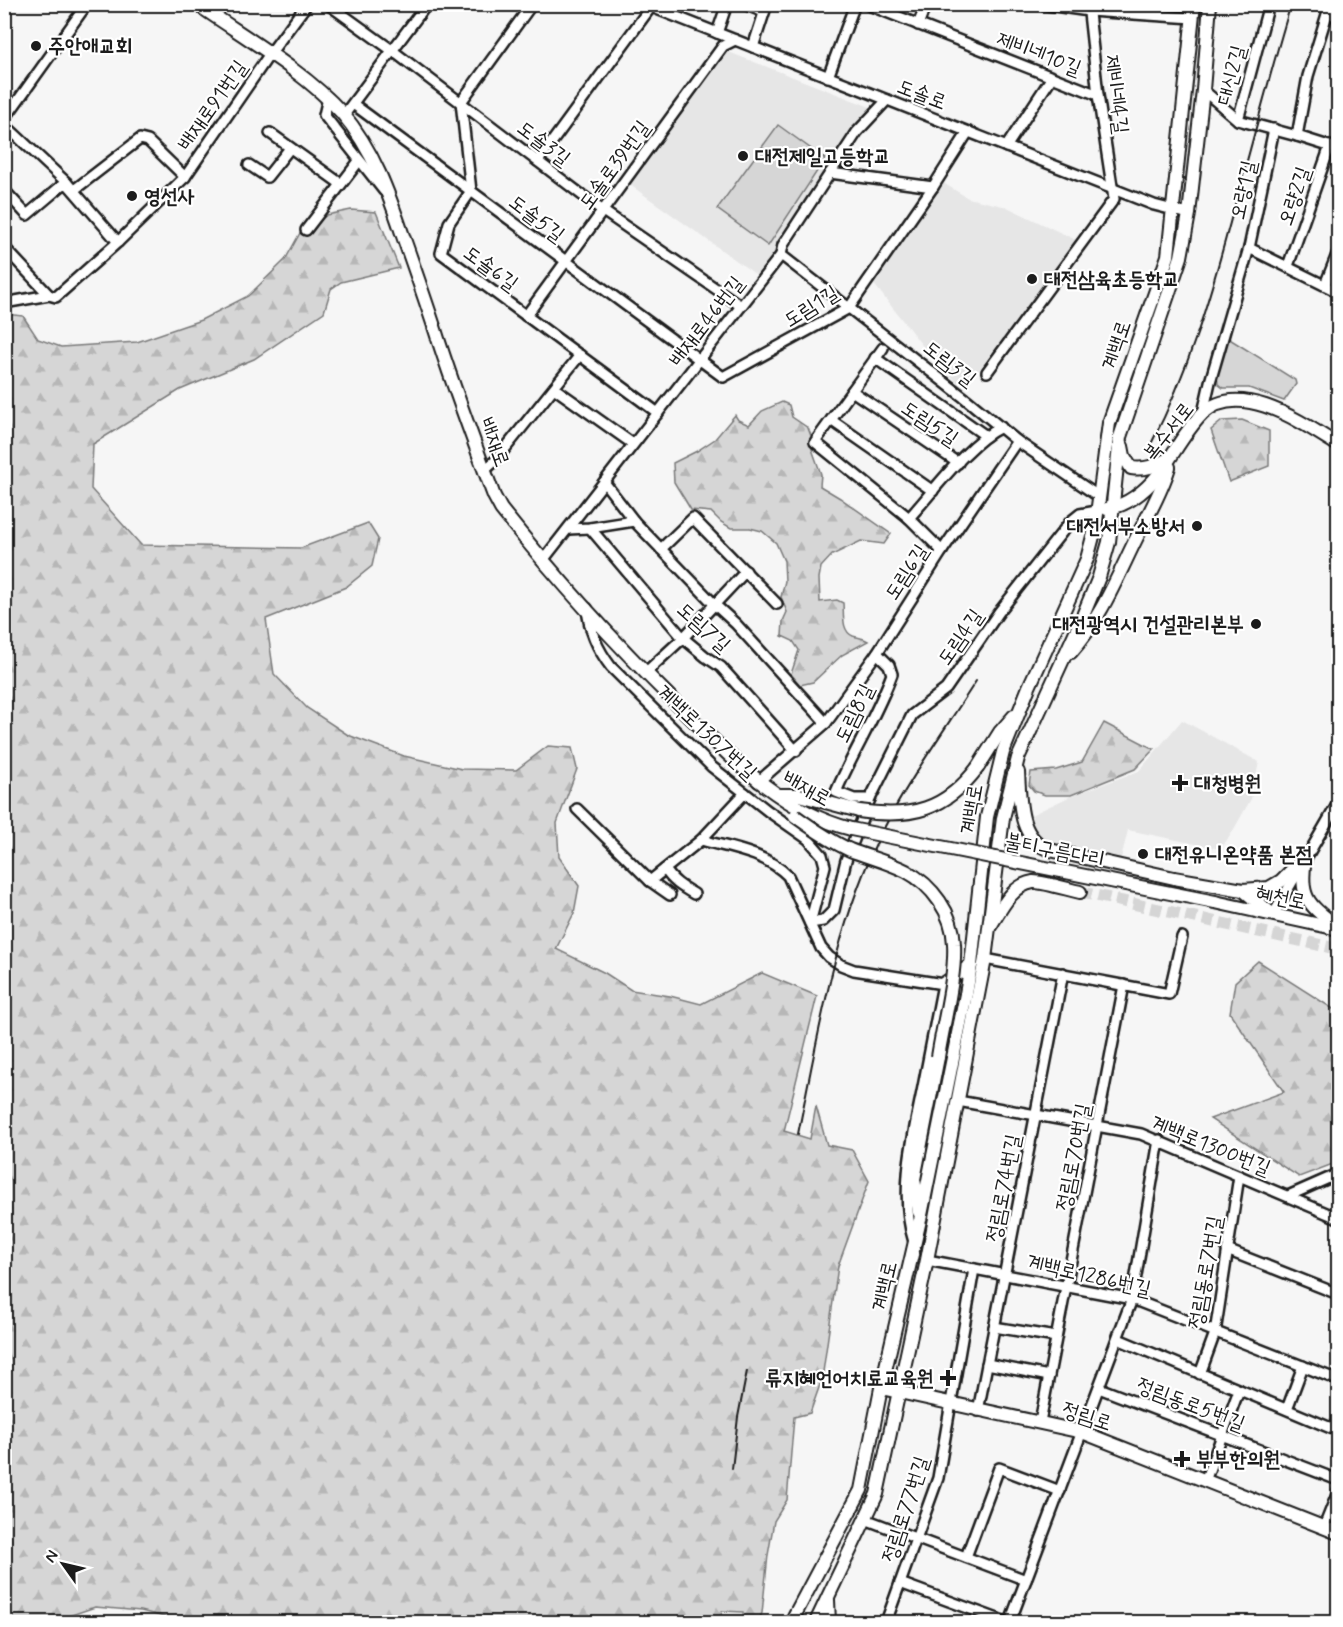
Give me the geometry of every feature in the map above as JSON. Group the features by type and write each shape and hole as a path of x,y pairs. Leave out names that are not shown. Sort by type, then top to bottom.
{"main road":[{"name":"배재로","path":"197,4 328,98 344,115 364,144 390,197 455,392 484,471 501,509 645,673 754,779 801,810 851,829"},
{"name":"계백로","path":"791,1623 861,1490 881,1388 920,1220 966,994 987,817 1003,752 1020,708 1088,559 1109,423 1168,256 1194,4"},
{"name":"계백로","path":"816,1623 877,1494 958,1101 985,959 1003,818 1018,758 1099,577 1108,542 1120,437 1181,257 1189,214 1210,4"},
{"name":"복수서로","path":"1097,511 1113,508 1140,494 1172,457 1203,413 1224,401 1244,400 1294,418 1338,445"},
{"path":"1123,428 1124,456 1131,468 1142,470 1172,457"},
{"path":"1062,663 1083,639 1101,612 1161,489 1172,457"},
{"path":"776,795 799,795 859,812 883,815 910,813 934,806 955,794 978,767 1000,732 1020,708"},
{"path":"1018,758 1021,812 1029,835 1040,847 1174,878 1243,890 1269,888 1281,881 1305,857"},
{"path":"754,779 774,800 818,833 849,849 906,871 938,898 947,914 954,943 951,980 933,1056 914,1179 920,1220"},
{"name":"불티구름다리","path":"851,829 1215,902"},
{"path":"1305,857 1302,884 1308,900 1316,911 1338,929"},
{"path":"989,929 1007,898 1033,882 1080,892"},
{"path":"1243,890 1273,915"},
{"name":"혜천로","path":"1215,902 1338,929"},
{"path":"944,984 971,965"},
{"path":"944,984 955,987 966,994"},
{"name":"정림로","path":"881,1388 1082,1432 1338,1533"},
{"path":"828,1599 829,1623"}],"street":[{"path":"87,4 4,122 74,190 118,242"},
{"name":"배재로91번길","path":"4,303 49,295 56,297 118,242 184,177 269,54 307,4"},
{"name":"도솔3길","path":"328,4 603,211 741,306"},
{"path":"344,115 427,4"},
{"path":"471,191 461,102 532,4"},
{"path":"717,33 727,4"},
{"path":"744,4 765,8 753,47"},
{"path":"828,77 855,4"},
{"name":"제비네10길","path":"866,4 1098,95"},
{"path":"918,25 926,4"},
{"path":"1040,4 1193,18"},
{"name":"대신2길","path":"1238,120 1269,4"},
{"path":"538,161 649,6"},
{"name":"도솔로","path":"649,6 1112,188 1174,211 1189,214"},
{"name":"제비네4길","path":"1088,8 1112,188"},
{"path":"1297,136 1308,76 1327,8 1338,18"},
{"name":"도솔로39번길","path":"526,316 723,46 735,40"},
{"path":"1006,147 1052,77"},
{"path":"1203,90 1238,120 1334,148"},
{"path":"328,98 324,116 390,197"},
{"name":"배재로46번길","path":"544,560 781,255 783,245 857,132 887,100"},
{"name":"도솔5길","path":"353,104 699,360"},
{"name":"오량1길","path":"1203,413 1250,248 1274,129"},
{"name":"도림1길","path":"699,360 723,377 849,308 969,132"},
{"path":"270,133 341,184"},
{"name":"배재로91번길","path":"74,190 140,139 148,141 184,177"},
{"path":"249,165 267,177 290,147"},
{"name":"오량2길","path":"1288,266 1334,148"},
{"path":"306,230 359,161"},
{"path":"830,173 933,187"},
{"path":"4,190 27,215 66,182"},
{"path":"987,372 1112,204 1114,199 1112,188"},
{"name":"도솔6길","path":"471,191 449,223 441,253 658,413"},
{"path":"4,247 49,295"},
{"path":"1250,248 1338,292"},
{"path":"1324,285 1338,252"},
{"name":"도림3길","path":"781,255 1017,441 1098,496"},
{"path":"883,348 815,442 909,518 942,551"},
{"path":"484,471 496,460 580,355"},
{"name":"도림5길","path":"875,358 986,436 1001,427"},
{"path":"554,388 633,444"},
{"name":"도림5길","path":"852,391 958,463 909,518"},
{"path":"831,420 933,491"},
{"path":"958,463 986,436"},
{"name":"도림6길","path":"754,779 796,751 826,723 876,653 1017,441"},
{"path":"604,482 634,521 736,624 826,723"},
{"name":"도림4길","path":"810,923 823,921 834,910 846,860 870,799 912,715 946,689 999,612 1070,522 1080,514 1097,511"},
{"path":"661,549 693,518 777,604"},
{"path":"568,529 634,521"},
{"name":"도림7길","path":"590,528 682,638 721,666 796,751"},
{"path":"645,673 746,571"},
{"name":"계백로1307번길","path":"587,608 588,624 601,654 611,667 712,767 808,839 822,855 825,866 810,923"},
{"path":"601,654 600,645 603,639 607,636 612,637"},
{"name":"도림8길","path":"870,799 854,799 836,792 846,768 882,701 892,674 889,665 876,653"},
{"path":"650,881 701,840 745,793"},
{"path":"1273,915 1338,804"},
{"path":"577,809 650,881 670,895"},
{"path":"701,840 759,856 780,868 788,876 821,948 841,965 854,970 944,984 933,1056 909,1169 908,1222 914,1242"},
{"path":"665,869 670,878 694,894"},
{"path":"985,959 1169,994 1182,937"},
{"name":"정림로74번길","path":"978,1411 1063,973"},
{"name":"정림로70번길","path":"1040,1422 1124,985"},
{"name":"계백로1300번길","path":"958,1101 1141,1134 1338,1218"},
{"path":"900,1583 1008,1623 1132,1299 1159,1140"},
{"path":"1288,1196 1338,1174"},
{"name":"정림동로7번길","path":"1200,1374 1215,1333 1239,1176"},
{"path":"1227,1250 1338,1294"},
{"name":"계백로1286번길","path":"927,1260 1132,1299 1338,1380"},
{"path":"951,1405 974,1269"},
{"path":"994,1327 1056,1337"},
{"path":"1118,1340 1338,1431"},
{"path":"987,1364 1049,1376"},
{"path":"1287,1409 1303,1366"},
{"name":"정림동로5번길","path":"1099,1388 1338,1480"},
{"path":"1205,1481 1239,1390"},
{"name":"정림로77번길","path":"886,1623 938,1478 951,1405"},
{"path":"966,1557 999,1468 1060,1491"},
{"path":"1324,1527 1338,1492"},
{"path":"865,1519 1026,1580"}],"shaded area":[{"name":"대전제일고등학교","path":"726,51 873,108 855,127 828,178 758,276 626,182"},
{"path":"940,181 968,198 1007,207 1078,241 964,389 929,354 873,283"},
{"name":"대청병원","path":"1182,720 1259,762 1251,799 1220,849 1128,830 1120,863 1051,847 1037,838 1031,815 1071,796 1139,771"}],"green space":[{"path":"778,125 825,159 768,246 717,209"},
{"path":"351,210 376,212 399,268 341,282 331,289 324,312 254,359 180,390 93,444 91,489 141,545 301,548 368,523 378,539 372,566 346,587 266,619 274,674 307,708 348,735 404,756 462,769 516,770 548,746 572,748 577,769 557,823 559,857 579,886 574,913 556,949 605,973 631,990 701,1004 762,973 817,996 784,1131 810,1139 816,1106 827,1145 852,1150 869,1181 838,1266 822,1379 810,1413 794,1417 787,1500 774,1521 762,1613 758,1622 744,1622 743,1612 722,1611 720,1622 184,1622 141,1611 95,1607 51,1622 5,1622 5,314 23,316 38,339 61,347 137,342 201,320 248,296 285,260 300,233 327,215"},
{"path":"1228,338 1295,380 1296,384 1284,401 1249,388 1223,388 1218,384 1217,376"},
{"path":"782,402 789,405 792,417 808,428 812,449 821,474 820,486 891,534 884,544 861,541 832,555 821,567 820,602 837,600 843,603 844,622 849,634 868,641 842,655 813,682 800,685 791,674 799,650 793,641 782,636 783,621 787,612 781,597 785,581 784,561 776,543 762,531 750,528 731,528 711,512 691,510 674,482 673,463 715,439 735,415 738,420 749,425 762,411"},
{"path":"1242,420 1269,431 1269,466 1229,482 1211,430 1222,421"},
{"path":"1104,723 1154,749 1135,769 1071,795 1045,795 1034,791 1029,785 1031,772 1056,770 1082,762"},
{"path":"1258,961 1338,1012 1338,1162 1299,1177 1210,1119 1284,1092 1230,1013 1235,982"}],"tunnel":[{"path":"1080,892 1338,949"}],"railway":[{"path":"1152,442 1177,388 1207,305 1291,4"},
{"path":"798,1134 830,980 852,904 866,868 882,832 904,793 976,681"},
{"path":"732,1469 738,1417 747,1371"},
{"path":"731,1617 732,1622"}],"place":[{"name":"주안애교회","path":"36,46"},
{"name":"대전제일고등학교","path":"743,156"},
{"name":"영선사","path":"132,196"},
{"name":"대전삼육초등학교","path":"1032,279"},
{"name":"대전서부소방서","path":"1197,526"},
{"name":"대전광역시 건설관리본부","path":"1256,624"},
{"name":"대청병원","path":"1180,783"},
{"name":"대전유니온약품 본점","path":"1143,854"},
{"name":"류지혜언어치료교육원","path":"948,1378"},
{"name":"부부한의원","path":"1182,1459"}]}
